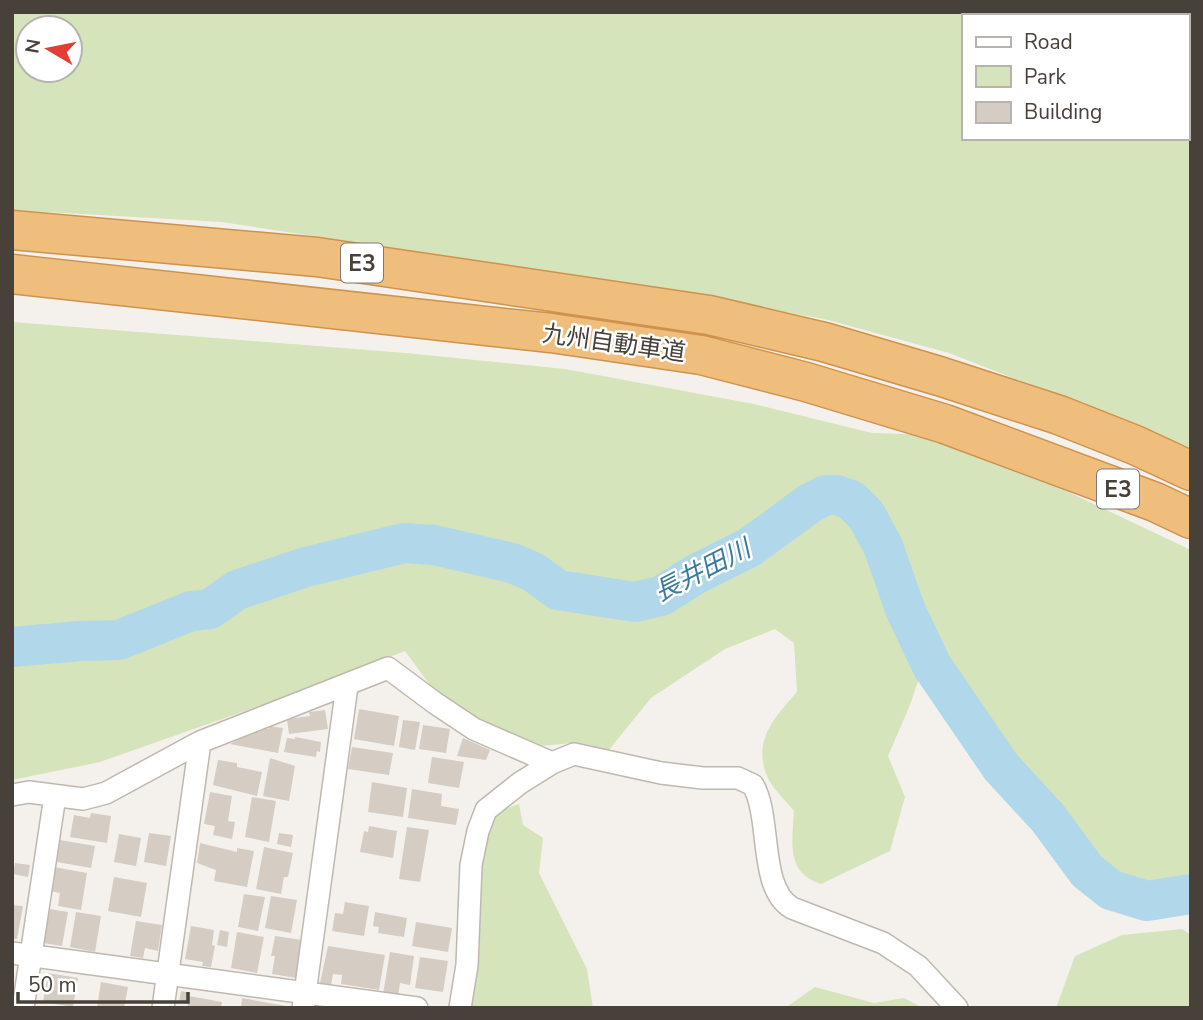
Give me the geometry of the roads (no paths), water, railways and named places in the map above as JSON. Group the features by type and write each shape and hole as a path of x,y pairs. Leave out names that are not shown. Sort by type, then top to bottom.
{"highway":[{"name":"九州自動車道","path":"12,230 317,257 709,314 824,342 1059,415 1191,471"},
{"name":"九州自動車道","path":"12,274 551,333 701,355 806,382 945,424 1155,502 1191,519"}],"street":[{"path":"12,794 29,792 83,799 106,793 200,742 388,668 474,729 552,763"},
{"path":"304,1000 346,686"},
{"path":"163,1008 200,742"},
{"path":"460,1008 467,965 471,865 478,831 486,810 520,783 552,763 574,754 661,773 703,778 738,778 753,785 762,806 771,873 782,899 792,908 883,943 918,966 957,1008"},
{"path":"23,1008 22,955 55,796"},
{"path":"22,955 168,975 304,1000 417,1008"}],"waterway":[{"name":"長井田川","path":"12,647 119,640 191,611 210,609 237,590 306,567 404,543 434,545 512,563 533,572 558,590 635,602 661,596 696,574 750,547 810,503 826,495 837,495 851,500 866,515 883,546 905,609 932,666 1001,767 1048,818 1087,871 1111,890 1147,901 1191,894"}]}
